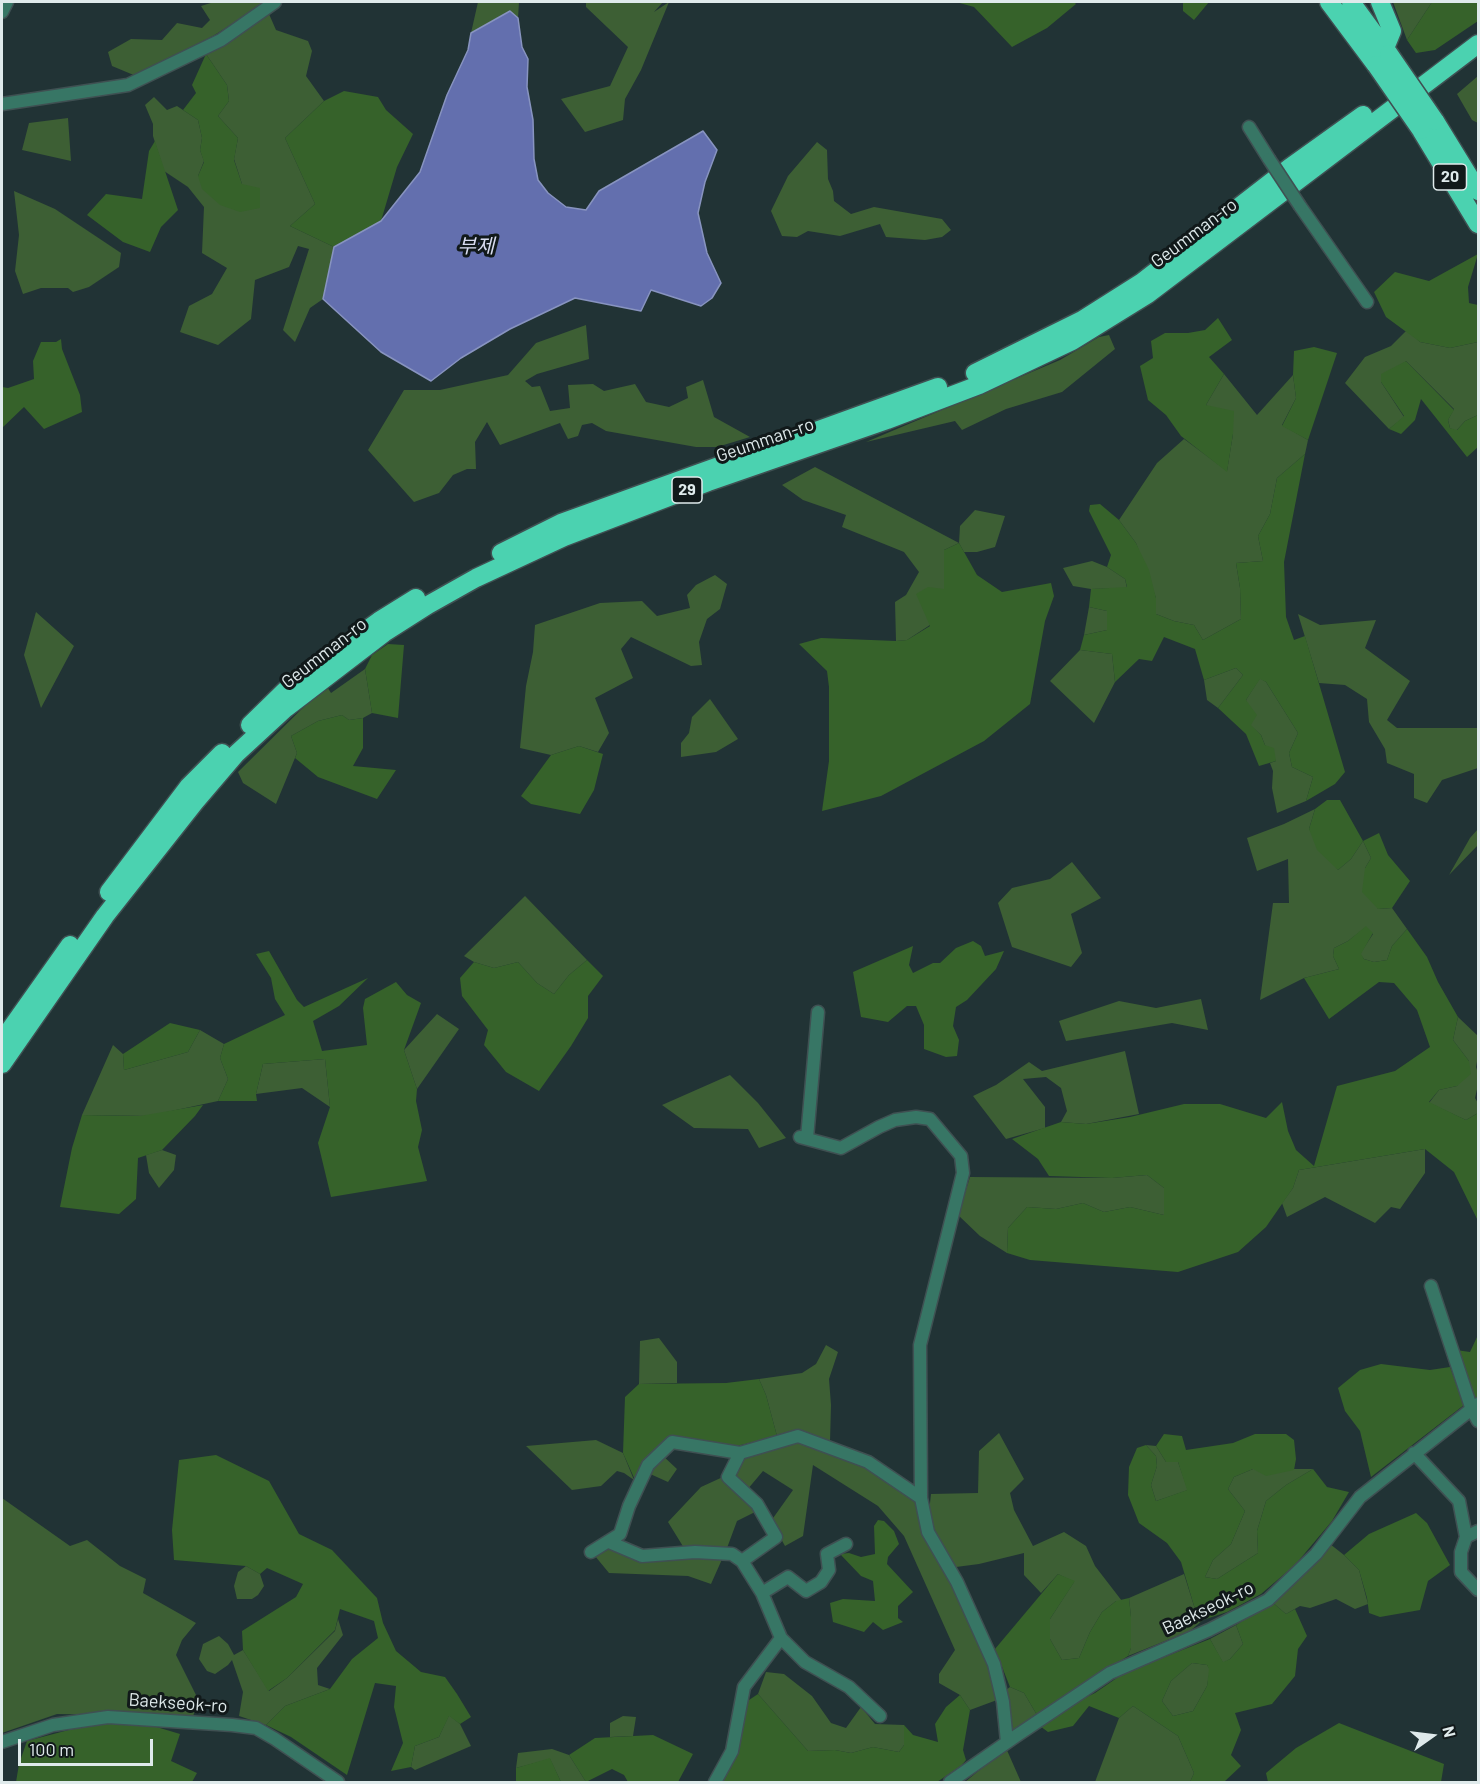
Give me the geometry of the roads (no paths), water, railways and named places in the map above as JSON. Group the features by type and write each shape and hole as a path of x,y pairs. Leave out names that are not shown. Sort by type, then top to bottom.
{"highway":[{"name":"20","path":"1329,2 1383,56"},
{"name":"20","path":"1351,2 1428,125 1479,191"},
{"path":"1380,2 1392,32 1383,56"},
{"name":"Geumman-ro","path":"2,1041 99,905 189,786 293,683 379,621 463,572 561,524 970,376 1082,320 1142,282 1289,168 1479,32"},
{"name":"Geumman-ro","path":"2,1064 105,916 236,753 286,708 384,633 476,578 564,537 708,482 979,385 1072,341 1148,294 1479,44"},
{"name":"20","path":"1428,125 1479,224"}],"street":[{"path":"2,12 7,2"},
{"path":"2,104 128,86 220,40 274,2"},
{"path":"1249,127 1300,206 1367,302"},
{"path":"818,1012 804,1138 842,1148 896,1120 930,1119 961,1156 963,1173 920,1345 921,1498 928,1532 957,1582 994,1664 1003,1702 1007,1742"},
{"path":"1431,1286 1476,1412"},
{"name":"Baekseok-ro","path":"950,1782 1110,1674 1209,1630 1268,1600 1316,1554 1360,1497 1414,1453 1476,1412"},
{"path":"591,1552 620,1534 629,1506 648,1466 672,1442 740,1453 798,1436 868,1462 921,1498"},
{"path":"740,1453 728,1477 757,1504 776,1537 742,1561"},
{"path":"1414,1453 1459,1502 1466,1537 1461,1552 1461,1572 1479,1590"},
{"path":"1466,1537 1479,1531"},
{"path":"609,1542 642,1556 695,1552 732,1554 742,1561 762,1593 781,1638 804,1662 849,1688 880,1716"},
{"path":"762,1593 788,1577 806,1591 821,1582 829,1570 827,1554 846,1544"},
{"path":"715,1782 732,1751 744,1687 781,1638"},
{"name":"Baekseok-ro","path":"2,1742 53,1725 108,1717 232,1725 256,1728 338,1782"}],"water":[{"name":"부제","path":"510,11 518,18 522,47 528,59 527,87 533,120 534,159 538,180 548,193 566,207 586,210 599,191 703,131 717,150 705,182 698,213 707,253 721,283 712,298 701,306 651,290 641,311 575,298 510,329 461,358 431,381 381,352 323,299 334,247 381,221 420,172 447,95 468,50 471,33"}]}
